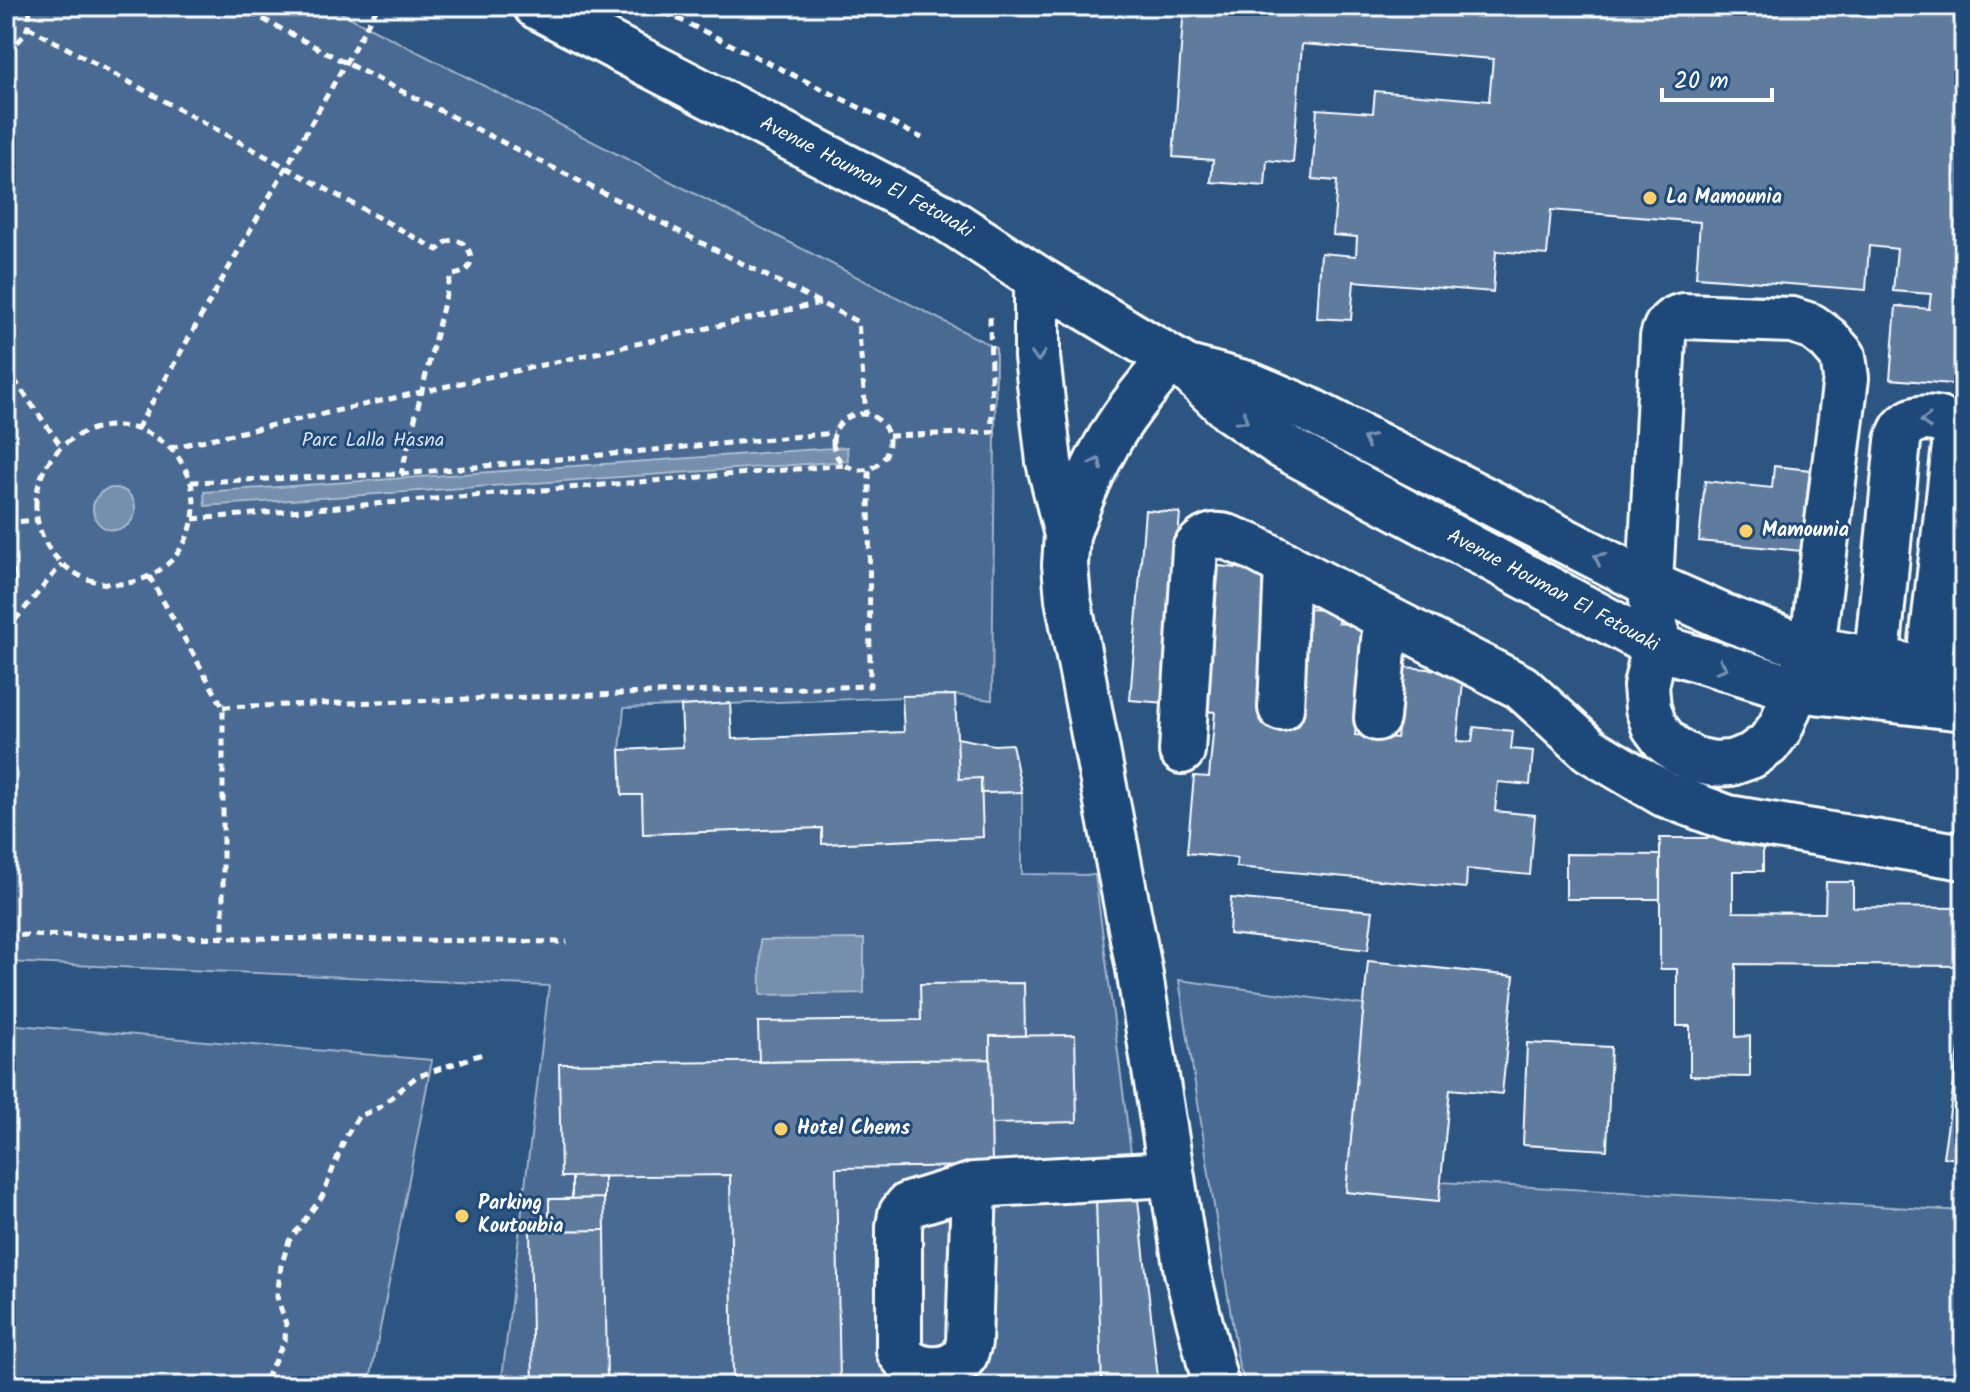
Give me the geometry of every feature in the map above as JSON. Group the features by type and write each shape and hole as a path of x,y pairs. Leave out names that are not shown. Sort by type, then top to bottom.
{"street":[{"name":"Avenue Houman El Fetouaki","path":"536,6 947,219 1037,278 1178,363 1230,410 1282,446 1655,646 1795,689 1964,708"},
{"path":"1037,278 1037,357 1049,462 1067,535"},
{"path":"1683,316 1792,320 1811,326 1843,356 1846,378 1812,649 1780,728 1768,744 1751,756 1731,763 1713,764 1695,760 1665,741 1654,726 1646,686 1655,646 1656,618 1650,584 1663,337 1668,323 1683,316"},
{"name":"Avenue Houman El Fetouaki","path":"1178,363 1248,384 1307,409 1650,584 1731,620 1812,649 1964,676"},
{"path":"1178,363 1124,418 1107,443 1086,484 1067,535 1065,565 1068,599 1139,969 1187,1272 1216,1386"},
{"path":"1812,649 1844,639 1879,637 1948,644 1956,437 1949,425 1936,419 1909,422 1898,441 1879,637"},
{"path":"1182,751 1195,549 1203,539 1213,535 1252,547 1521,687 1590,750 1664,794 1728,818 1964,857"},
{"path":"1281,708 1287,565"},
{"path":"1377,718 1386,618"},
{"path":"1590,750 1648,708"},
{"path":"1664,794 1679,752"},
{"path":"1728,818 1731,763"},
{"path":"974,1185 1170,1174"}],"path":[{"path":"6,50 17,43 28,27 29,6"},
{"path":"238,6 858,322 866,414"},
{"path":"137,429 378,6"},
{"path":"652,6 922,138"},
{"path":"28,27 438,250 442,244 452,240 462,242 469,249 469,267 460,274 451,275 401,474"},
{"path":"170,448 821,303"},
{"path":"889,436 992,432 990,315"},
{"path":"6,368 61,446"},
{"path":"866,414 884,425 889,436 889,450 882,462 869,469 856,470 845,465 837,456 833,445 834,433 841,422 852,415 866,414"},
{"path":"117,425 137,429 170,448 191,482 194,507 187,537 178,553 165,566 132,582 113,584 77,575 62,564 45,544 36,520 36,495 42,472 61,446 97,427 117,425"},
{"path":"191,482 401,474 834,433"},
{"path":"193,519 845,465"},
{"path":"223,707 870,686 869,469"},
{"path":"6,523 36,520"},
{"path":"6,631 62,564"},
{"path":"149,576 223,707 223,937"},
{"path":"6,935 567,942"},
{"path":"130,1386 263,1384 285,1340 286,1324 277,1297 281,1266 289,1241 322,1197 345,1138 358,1117 380,1107 416,1077 485,1053"}],"green space":[{"name":"Parc Lalla Hasna","path":"6,6 328,6 996,348 992,700 955,695 624,708 620,750 622,795 642,795 644,834 822,828 823,844 982,837 981,793 1022,792 1022,874 1095,875 1138,1200 1097,1201 1102,1386 501,1386 549,986 6,962"},
{"path":"1179,980 1364,1005 1346,1192 1438,1201 1441,1182 1964,1211 1964,1386 1247,1386 1239,1367"},
{"path":"6,1024 432,1060 369,1386 6,1386"}],"shaded area":[{"path":"847,447 848,461 205,506 204,492"},
{"path":"114,488 129,494 135,509 129,524 114,530 99,524 93,509 99,494"},
{"path":"864,939 864,993 761,995 760,940"}],"building":[{"name":"La Mamounia","path":"1184,6 1964,6 1964,385 1890,379 1896,306 1929,309 1931,294 1893,291 1897,249 1869,246 1866,290 1696,277 1700,222 1551,210 1547,255 1496,251 1493,292 1354,281 1351,320 1317,318 1321,253 1356,256 1357,237 1333,235 1337,181 1312,179 1317,109 1373,113 1375,91 1489,101 1493,59 1302,44 1293,163 1267,160 1265,186 1211,182 1213,160 1173,157"},
{"path":"1774,466 1810,470 1801,551 1699,541 1705,481 1772,488"},
{"path":"1145,510 1180,513 1165,703 1130,700"},
{"path":"6,563 16,578 12,593 6,599"},
{"path":"1219,566 1273,572 1260,721 1299,725 1309,609 1339,611 1338,623 1365,626 1355,735 1397,738 1404,667 1464,672 1457,741 1472,742 1474,727 1513,731 1511,749 1533,751 1530,785 1498,782 1495,811 1535,815 1530,875 1467,869 1466,888 1236,867 1237,858 1187,853 1194,776 1209,777 1215,712 1206,711"},
{"path":"955,695 959,779 981,778 983,837 822,844 822,828 643,834 642,795 622,795 620,750 683,747 681,706 730,703 732,739 904,732 902,696"},
{"path":"957,738 994,745 1012,744 1022,792 981,793 981,778 959,779"},
{"path":"1660,838 1763,838 1763,871 1733,871 1733,912 1825,913 1826,882 1853,882 1853,907 1964,908 1964,966 1736,964 1736,1037 1750,1036 1750,1077 1690,1076 1690,1026 1677,1026 1677,969 1660,969"},
{"path":"1566,854 1660,855 1660,899 1566,899"},
{"path":"1231,898 1373,911 1368,950 1229,934"},
{"path":"1368,961 1514,976 1502,1094 1450,1089 1439,1201 1346,1192"},
{"path":"1024,983 1025,1036 990,1036 990,1059 759,1062 758,1022 921,1020 920,984"},
{"path":"1964,1024 1964,1160 1943,1157"},
{"path":"1075,1035 1077,1122 991,1124 990,1036"},
{"path":"1527,1043 1611,1047 1607,1150 1523,1145"},
{"path":"990,1059 992,1166 836,1168 840,1386 733,1386 730,1175 561,1177 559,1064"},
{"path":"604,1176 604,1198 572,1199 572,1177"},
{"path":"604,1198 605,1230 549,1231 549,1199"},
{"path":"1138,1200 1159,1386 1102,1386 1096,1201"},
{"path":"605,1230 607,1386 533,1386 530,1231"}],"place":[{"name":"La Mamounia","path":"1650,198"},
{"name":"Mamounia","path":"1746,531"},
{"name":"Hotel Chems","path":"781,1129"},
{"name":"Parking Koutoubia","path":"462,1216"}]}
